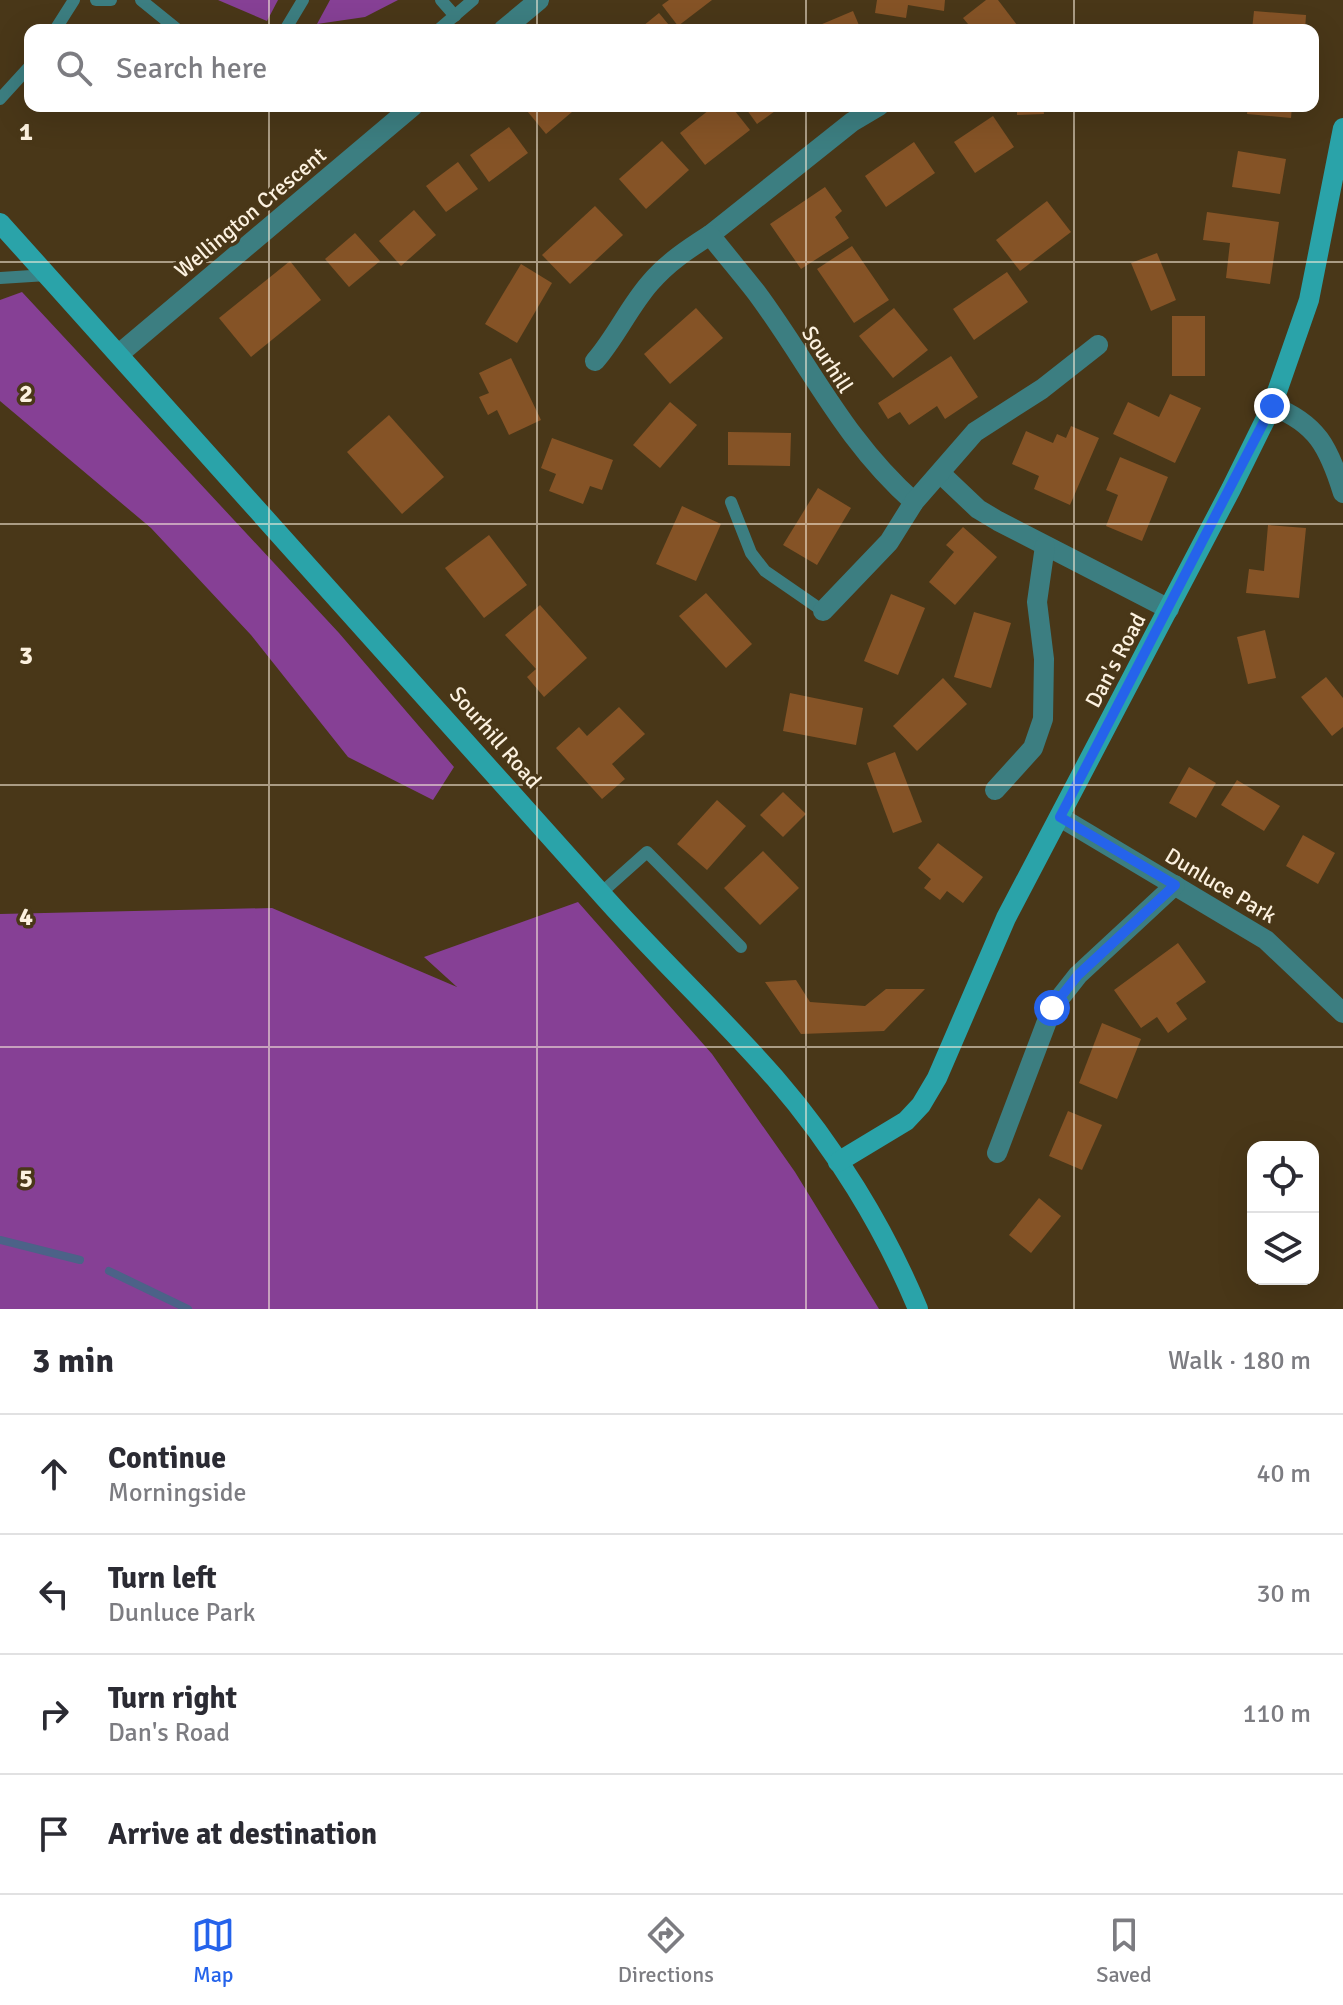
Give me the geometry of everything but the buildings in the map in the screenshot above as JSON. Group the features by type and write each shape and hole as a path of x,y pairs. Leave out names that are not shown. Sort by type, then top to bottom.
{"street":[{"path":"510,24 539,0"},
{"name":"Wellington Crescent","path":"119,354 406,112"},
{"path":"595,361 614,339 648,284 669,262 710,235 816,150 870,112"},
{"name":"Dan's Road","path":"838,1162 906,1121 921,1105 937,1078 1006,918 1272,406 1309,300 1343,128"},
{"name":"Sourhill Road","path":"0,223 601,893 777,1080 838,1162 895,1254 918,1309"},
{"name":"Sourhill","path":"710,235 757,293 843,426 878,470 914,502"},
{"path":"823,611 889,542 914,502 975,432 1042,389 1098,345"},
{"path":"1272,406 1300,417 1310,427 1328,453 1343,493"},
{"path":"940,473 978,509 1169,609"},
{"path":"995,790 1017,770 1033,748 1043,719 1044,659 1037,602 1045,546"},
{"name":"Dunluce Park","path":"1060,817 1279,949 1343,1013"},
{"path":"997,1153 1052,1008 1078,975 1175,885"}],"lane":[{"path":"59,24 74,0"},
{"path":"96,0 111,0"},
{"path":"141,0 171,24"},
{"path":"289,24 303,0"},
{"path":"441,0 455,16"},
{"path":"445,24 473,0"},
{"path":"0,99 24,73"},
{"path":"0,278 47,275"},
{"path":"731,502 751,553 765,571 823,611"},
{"path":"601,893 647,852 741,947"}],"shaded area":[{"path":"218,0 278,0 267,21"},
{"path":"330,0 398,0 365,17 317,24"},
{"path":"22,292 339,633 454,767 433,800 348,757 251,635 151,528 0,401 0,300"},
{"path":"578,902 712,1054 795,1172 879,1309 0,1309 0,914 272,908 457,987 424,957"}],"waterway":[{"path":"0,1240 80,1260"},
{"path":"109,1271 188,1309"}],"route":[{"path":"1052,1008 1078,975 1175,885 1060,817 1272,406"}]}
